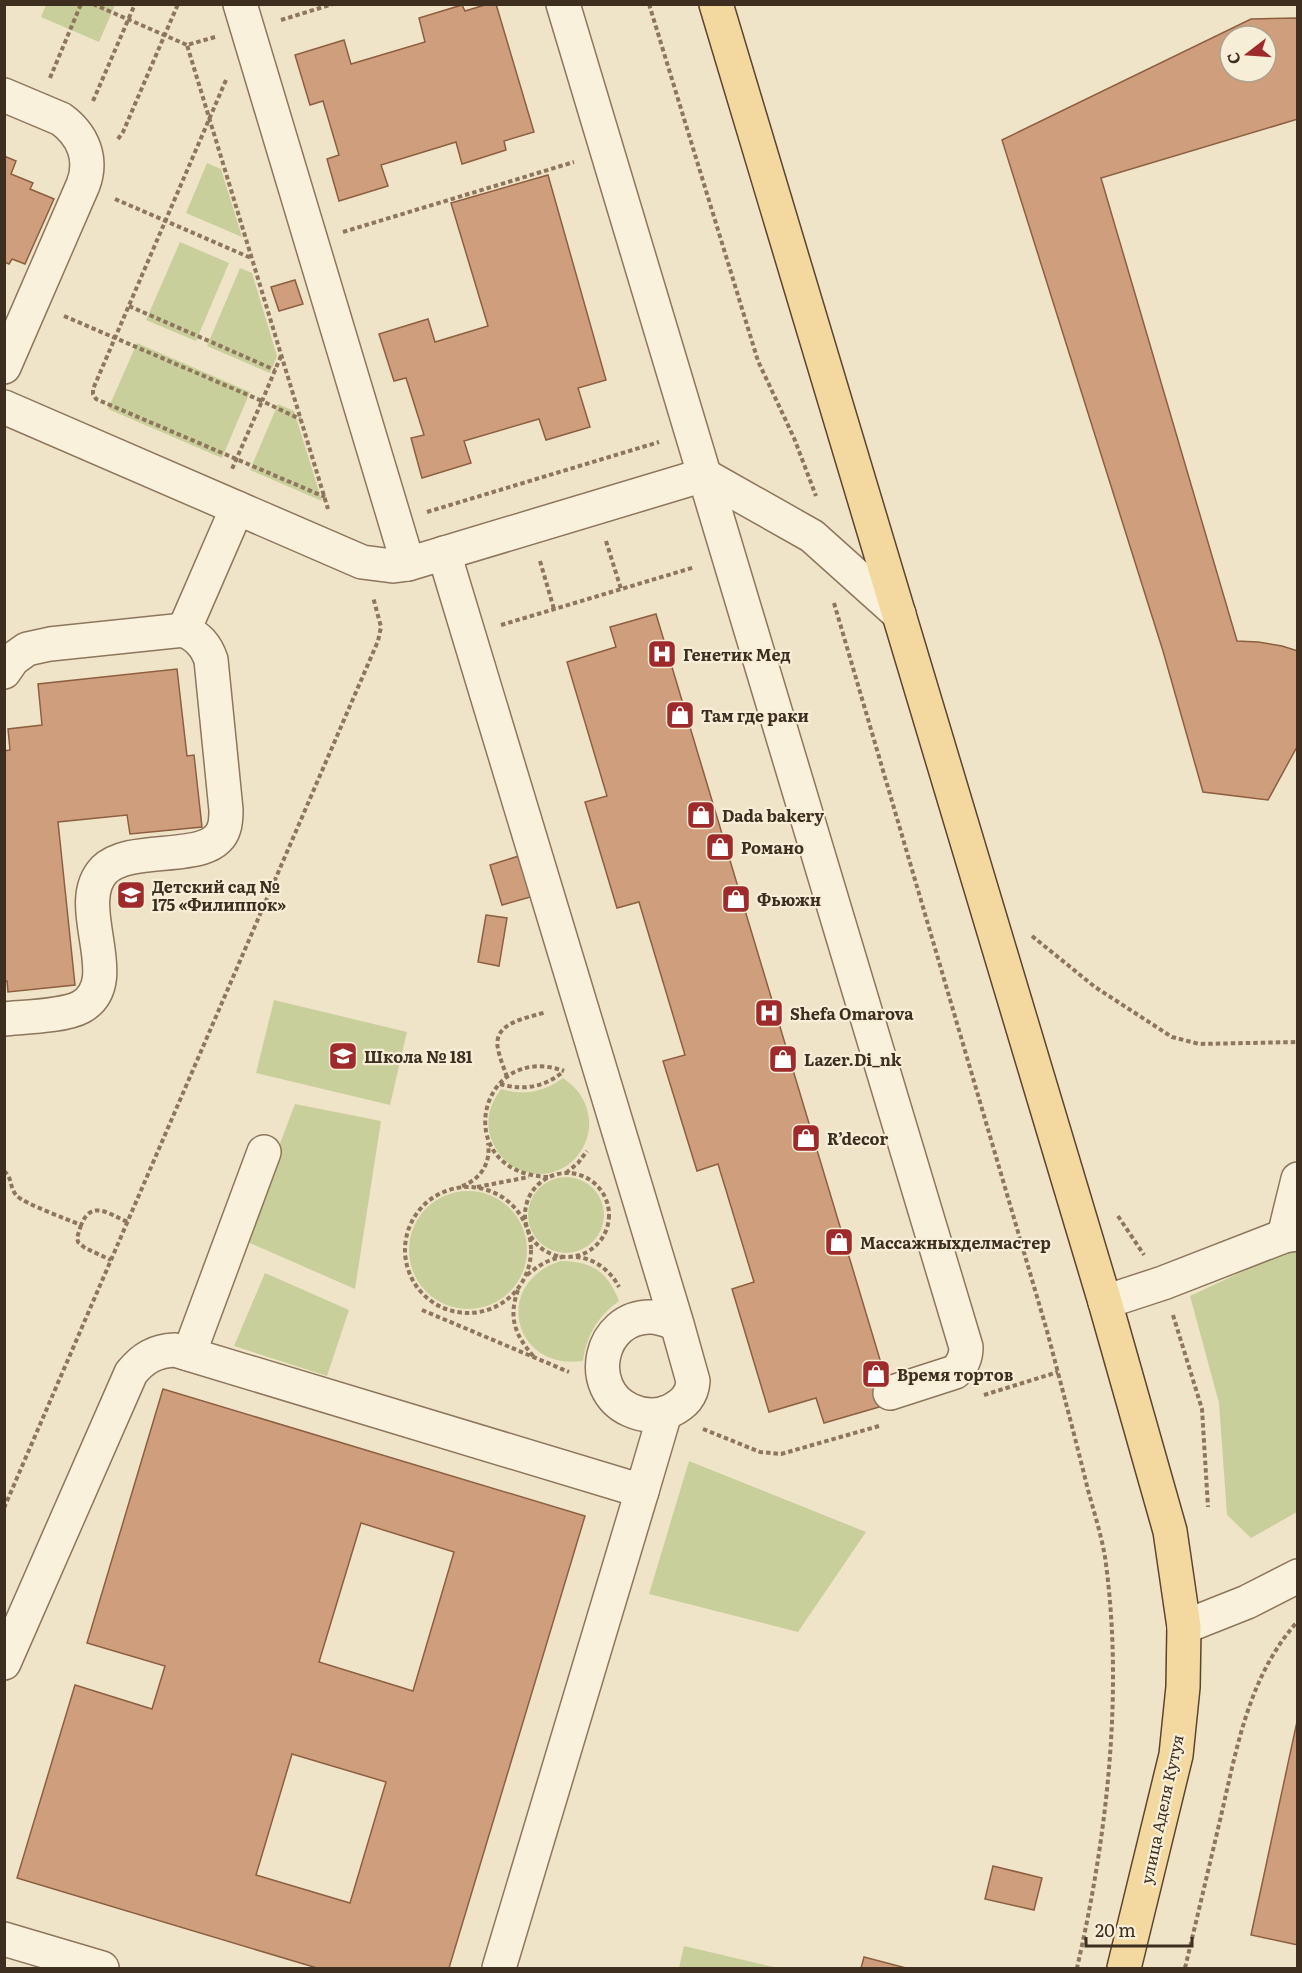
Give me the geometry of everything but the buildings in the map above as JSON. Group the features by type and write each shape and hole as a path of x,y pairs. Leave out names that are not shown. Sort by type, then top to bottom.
{"main road":[{"name":"улица Аделя Кутуя","path":"716,4 1105,1302 1166,1516 1184,1627 1183,1687 1176,1755 1124,1968"}],"street":[{"path":"563,4 966,1347 966,1357 955,1372 890,1393"},
{"path":"245,21 408,564"},
{"path":"4,95 61,119 83,159 33,302 4,367"},
{"path":"4,407 352,558 385,565 408,564 704,475 812,536 900,614"},
{"path":"184,630 228,504"},
{"path":"444,553 580,1002 677,1324 691,1371 692,1389 688,1398 677,1407 651,1416 624,1408 606,1388 601,1373 605,1346 623,1325 636,1319 650,1317 677,1324"},
{"path":"4,672 13,659 27,649 50,644 184,630 196,636 203,643 211,660 226,810 224,828 219,838 208,846 136,855 115,861 103,872 95,886 92,904 100,977 97,990 90,1000 81,1008 68,1012 4,1019"},
{"path":"189,1354 264,1152"},
{"path":"1105,1302 1291,1235 1298,1179"},
{"path":"4,1663 131,1373 149,1356 163,1351 175,1350 189,1354 642,1491"},
{"path":"499,1968 665,1413"},
{"path":"1184,1627 1247,1602 1298,1576"},
{"path":"4,1939 102,1968"}],"path":[{"path":"36,109 81,4"},
{"path":"93,4 187,45 245,21 333,4"},
{"path":"83,159 128,19 135,4"},
{"path":"83,159 114,143 123,132 178,4"},
{"path":"650,4 758,362 794,438 822,515 812,536"},
{"path":"4,1508 378,641 381,627 380,620 325,497 187,45"},
{"path":"226,79 93,389 93,394 96,399 325,497"},
{"path":"311,242 607,152"},
{"path":"83,159 165,221 252,258"},
{"path":"33,302 301,419"},
{"path":"129,306 275,370"},
{"path":"228,504 237,459 281,355"},
{"path":"395,521 692,432"},
{"path":"596,507 621,589"},
{"path":"530,527 554,609"},
{"path":"469,635 729,556"},
{"path":"833,599 1058,1372 1104,1556 1113,1646 1110,1774 1090,1913 1077,1968"},
{"path":"1032,936 1095,987 1172,1037 1199,1044 1298,1042"},
{"path":"507,1077 497,1047 498,1037 505,1027 580,1002"},
{"path":"519,1289 506,1301 491,1310 473,1314 456,1313 438,1307 424,1297 413,1283 406,1266 404,1249 407,1231 414,1215 427,1202 442,1192 471,1182 483,1171 489,1158 485,1116 492,1093 500,1083 519,1070 530,1067 542,1066 569,1074"},
{"path":"500,1083 516,1088 533,1087 549,1082 564,1071"},
{"path":"488,1140 501,1161 510,1168 532,1177"},
{"path":"566,1173 578,1163 588,1149"},
{"path":"4,1171 11,1178 13,1191 21,1199 81,1225"},
{"path":"458,1187 477,1187 566,1173 587,1178 603,1193 609,1214 608,1226 597,1245 577,1256 551,1259 526,1275"},
{"path":"534,1357 517,1333 513,1318 514,1303 530,1261 531,1246 525,1219 526,1207 537,1185 548,1177"},
{"path":"477,1187 494,1192 509,1202 521,1215 535,1241 544,1249 555,1255 582,1257 608,1271 618,1283 624,1297 626,1312 623,1325"},
{"path":"111,1260 81,1245 77,1238 84,1217 89,1212 100,1210 128,1222"},
{"path":"435,1316 438,1307"},
{"path":"422,1310 606,1388"},
{"path":"982,1395 1058,1372"},
{"path":"665,1413 770,1454 792,1452 881,1425"},
{"path":"1185,1968 1244,1721 1259,1680 1283,1637 1298,1621"}],"green space":[{"path":"46,4 115,5 99,42 41,17"},
{"path":"207,163 221,169 242,237 186,213"},
{"path":"180,242 229,263 196,341 146,320"},
{"path":"240,268 252,273 277,356 270,373 207,346"},
{"path":"137,343 250,392 222,458 108,409"},
{"path":"278,404 294,411 322,501 250,470"},
{"path":"274,1000 407,1032 390,1105 256,1073"},
{"path":"563,1078 580,1094 588,1112 589,1130 583,1146 573,1161 558,1170 540,1174 520,1170 503,1158 492,1141 488,1120 494,1101 501,1089 518,1092 534,1091 549,1087"},
{"path":"295,1104 381,1121 355,1289 243,1240"},
{"path":"566,1177 580,1180 593,1188 601,1201 604,1215 601,1229 593,1242 580,1250 566,1253 552,1250 539,1242 531,1229 528,1215 531,1201 539,1188 552,1180"},
{"path":"468,1191 490,1196 510,1208 522,1228 527,1250 522,1272 510,1292 490,1304 468,1309 446,1304 426,1292 414,1272 409,1250 414,1228 426,1208 446,1196"},
{"path":"1297,1249 1297,1512 1251,1538 1227,1515 1219,1403 1190,1296 1286,1251"},
{"path":"561,1261 582,1263 598,1270 610,1283 619,1301 594,1327 583,1361 559,1360 540,1353 527,1339 520,1323 519,1305 525,1287 539,1272"},
{"path":"265,1273 349,1310 327,1376 234,1346"},
{"path":"689,1461 866,1532 798,1632 649,1594"},
{"path":"684,1946 778,1968 679,1968"}],"place":[{"name":"Генетик Мед","path":"662,654"},
{"name":"Там где раки","path":"680,715"},
{"name":"Dada bakery","path":"701,815"},
{"name":"Романо","path":"720,847"},
{"name":"Детский сад № 175 «Филиппок»","path":"131,895"},
{"name":"Фьюжн","path":"736,899"},
{"name":"Shefa Omarova","path":"769,1013"},
{"name":"Школа № 181","path":"343,1056"},
{"name":"Lazer.Di_nk","path":"783,1059"},
{"name":"R’decor","path":"806,1138"},
{"name":"Массажныхделмастер","path":"839,1242"},
{"name":"Время тортов","path":"876,1374"}]}
